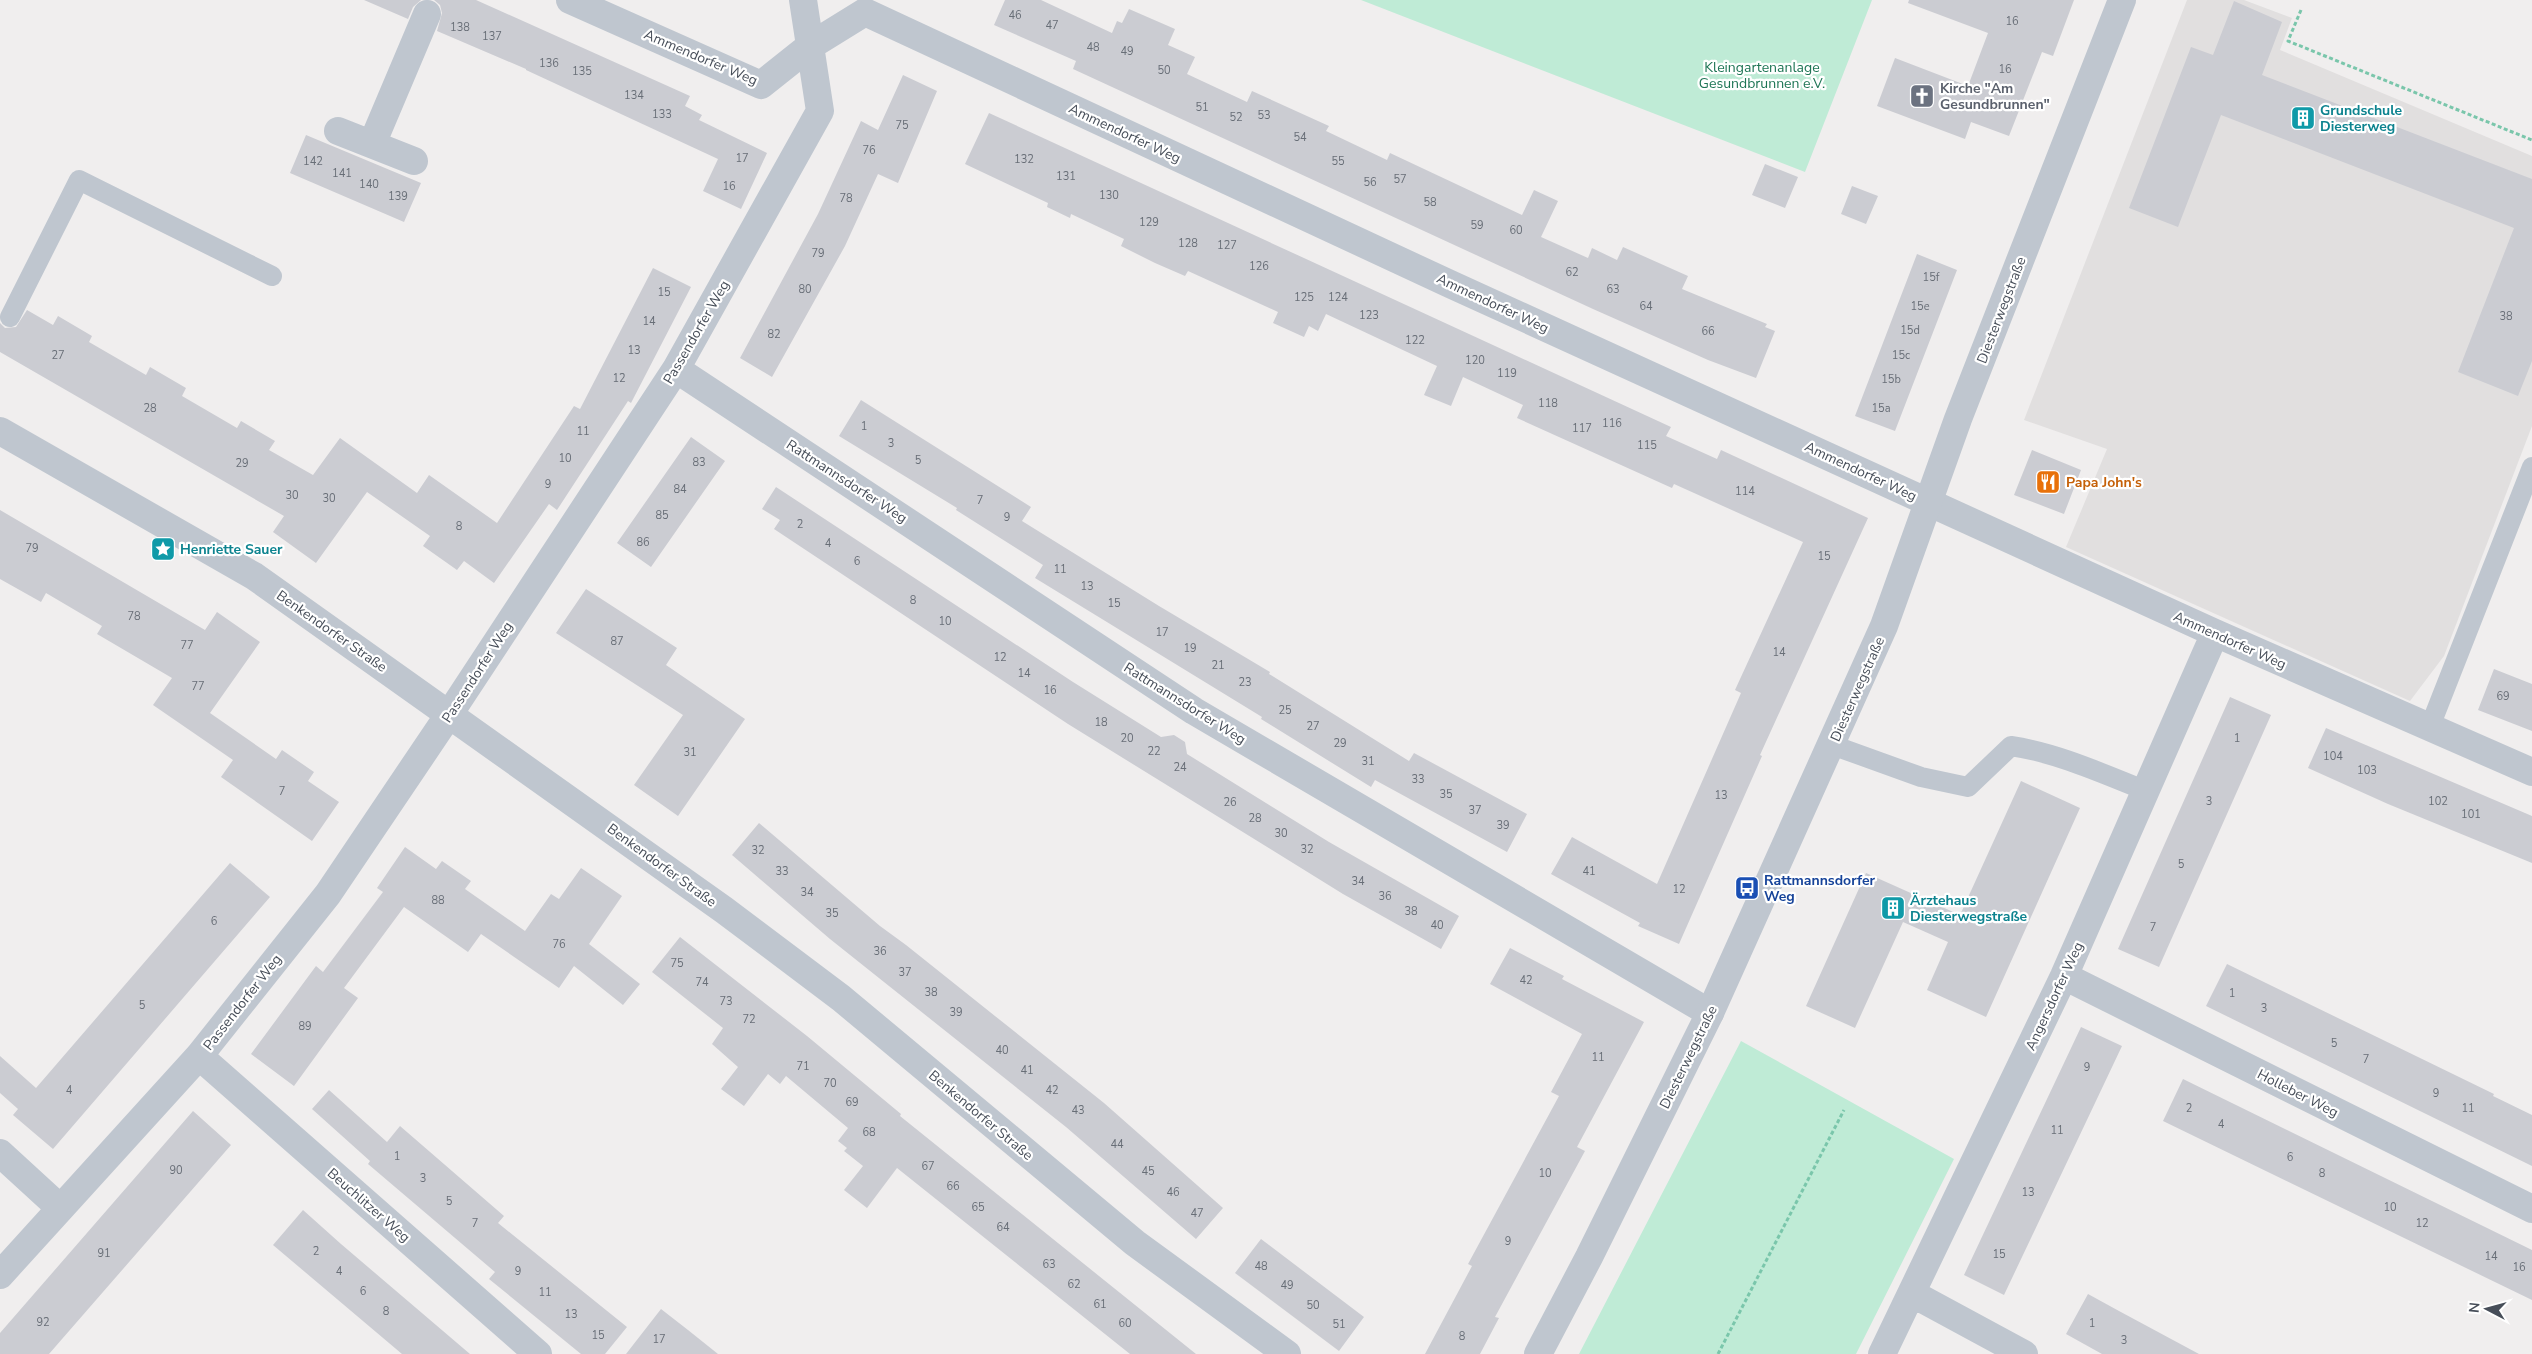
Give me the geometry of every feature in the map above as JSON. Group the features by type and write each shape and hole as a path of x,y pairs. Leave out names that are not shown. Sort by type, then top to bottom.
{"street":[{"name":"Ammendorfer Weg","path":"570,0 761,85 810,46 865,12 1450,284 2215,633 2429,729 2532,772"},
{"name":"Passendorfer Weg","path":"0,1275 199,1056 328,894 450,713 676,369 820,111 803,0"},
{"name":"Diesterwegstraße","path":"1538,1354 1710,1013 1884,626 1958,419 2122,0"},
{"path":"372,144 427,14"},
{"path":"338,131 414,161"},
{"name":"Rattmannsdorfer Weg","path":"676,369 1194,712 1710,1013"},
{"name":"Benkendorfer Straße","path":"0,431 254,576 450,713 724,910 841,998 1135,1243 1286,1354"},
{"name":"Angersdorfer Weg","path":"1882,1354 1913,1294 2064,976 2144,790 2215,633"},
{"name":"Holleber Weg","path":"2064,976 2532,1209"},
{"name":"Beuchlitzer Weg","path":"199,1056 538,1354"},
{"path":"0,1153 60,1208"},
{"path":"1913,1294 2024,1354"}],"lane":[{"path":"10,317 80,180 272,276"},
{"path":"2429,729 2532,467"},
{"path":"1832,745 1921,777 1968,786 2011,746 2095,771 2144,790"}],"path":[{"path":"2301,10 2288,41 2532,140"},
{"path":"1718,1354 1844,1110"}],"shaded area":[{"name":"Grundschule Diesterweg","path":"2187,0 2244,0 2292,18 2280,50 2532,156 2532,426 2444,656 2410,701 2066,547 2107,449 2024,420"}],"green space":[{"name":"Kleingartenanlage Gesundbrunnen e.V.","path":"1361,0 1872,0 1805,172"},
{"path":"1741,1041 1954,1159 1856,1354 1579,1354"}],"building":[{"path":"364,0 421,0 413,7 408,19"},
{"path":"434,0 476,0 690,96 685,106 702,115 699,120 767,153 741,209 703,191 718,159 526,69 437,31 442,13 440,5"},
{"path":"1005,0 1041,0 1112,33 1117,21 1122,23 1129,9 1175,29 1168,45 1195,57 1187,74 1247,102 1252,91 1329,126 1326,131 1387,160 1390,153 1522,215 1534,190 1558,201 1541,237 1588,258 1592,248 1617,260 1623,247 1688,276 1682,289 1767,324 1765,327 1775,331 1756,378 1708,360 1593,309 1073,69 1076,61 994,25"},
{"path":"1909,0 2074,0 2053,56 2042,52 2009,136 1971,122 1965,139 1877,106 1895,58 1968,86 1988,33 1908,3"},
{"name":"Grundschule Diesterweg","path":"2234,1 2282,22 2262,75 2532,179 2532,361 2518,396 2458,372 2514,228 2221,115 2178,227 2129,208 2191,47 2213,55"},
{"path":"903,75 937,91 898,183 878,174 845,246 772,377 740,358 818,214 861,121 878,130"},
{"path":"989,113 1671,427 1666,436 1717,459 1721,450 1868,518 1760,755 1762,756 1679,944 1638,926 1640,923 1551,874 1572,837 1657,884 1741,693 1735,690 1803,542 1674,484 1672,488 1517,418 1523,405 1463,377 1451,406 1424,395 1437,366 1326,314 1318,331 1309,326 1304,337 1273,323 1278,312 1188,271 1185,276 1155,263 1121,246 1124,239 1071,214 1070,218 1047,207 1048,203 965,164"},
{"path":"306,135 421,183 404,222 290,173"},
{"path":"1765,164 1798,177 1785,208 1752,195"},
{"path":"1852,186 1878,196 1866,224 1841,214"},
{"path":"1917,254 1957,270 1895,431 1855,416"},
{"path":"653,268 691,287 631,403 628,401 557,510 549,504 494,583 464,561 457,570 423,546 430,536 367,492 316,563 273,532 284,516 0,352 0,323 5,328 16,327 27,310 53,325 58,316 92,336 89,342 146,375 150,367 186,388 182,396 237,428 241,421 275,441 269,450 313,475 340,438 417,493 429,475 497,523 574,406 580,409"},
{"path":"861,400 1031,507 1022,521 1270,672 1269,674 1409,761 1414,753 1527,814 1507,852 1375,780 1371,787 1261,719 1262,717 1035,578 1043,565 956,510 957,508 839,436"},
{"path":"691,437 725,461 651,567 617,543"},
{"name":"Papa John's","path":"2032,450 2081,470 2064,514 2014,495"},
{"path":"776,487 1073,682 1161,737 1174,735 1185,742 1187,754 1329,842 1459,916 1441,949 1343,894 1068,724 774,529 780,520 762,509"},
{"path":"0,510 205,630 217,612 260,642 210,713 276,759 282,750 314,772 308,781 339,802 312,841 221,777 233,760 153,705 172,678 97,634 102,626 46,593 41,602 0,579"},
{"path":"586,589 677,648 666,665 745,719 678,816 634,785 683,715 556,633"},
{"path":"2494,669 2532,684 2532,731 2478,710"},
{"path":"2230,697 2271,715 2159,967 2118,949"},
{"path":"2326,728 2532,816 2532,863 2388,804 2308,768"},
{"name":"Ärztehaus Diesterwegstraße","path":"2021,781 2080,808 1986,1017 1927,990 1948,942 1903,922 1855,1028 1806,1006 1866,873 1960,915"},
{"path":"759,823 880,926 1104,1103 1223,1208 1196,1239 1066,1127 830,939 732,855"},
{"path":"405,847 436,869 442,861 471,881 465,889 525,931 551,894 559,899 581,868 622,896 589,944 640,984 623,1005 574,966 559,988 481,934 468,952 404,907 344,988 358,998 294,1086 251,1054 316,966 323,972 383,892 377,888"},
{"path":"230,863 270,897 53,1149 13,1115 18,1109 0,1093 0,1056 36,1088"},
{"path":"680,937 807,1036 901,1114 900,1116 1196,1354 1130,1354 897,1168 867,1208 844,1190 863,1166 844,1151 847,1148 838,1141 848,1128 786,1076 780,1084 768,1074 744,1106 721,1089 738,1067 712,1044 723,1028 652,972"},
{"path":"1510,948 1564,976 1562,979 1644,1022 1577,1147 1585,1151 1495,1317 1499,1318 1480,1354 1425,1354 1472,1266 1468,1264 1559,1096 1551,1092 1582,1034 1490,984"},
{"path":"2227,964 2494,1094 2493,1096 2532,1115 2532,1166 2206,1006"},
{"path":"2081,1027 2122,1046 2004,1295 1964,1275"},
{"path":"2183,1079 2532,1250 2532,1300 2163,1121"},
{"path":"329,1090 387,1142 400,1126 504,1216 498,1223 627,1327 605,1354 581,1354 489,1279 495,1272 368,1164 370,1161 312,1109"},
{"path":"193,1111 231,1145 49,1354 0,1354 0,1333"},
{"path":"303,1210 470,1354 402,1354 273,1245"},
{"path":"1261,1239 1364,1317 1339,1351 1235,1273"},
{"path":"2088,1294 2199,1354 2102,1354 2066,1334"},
{"path":"661,1309 688,1330 718,1354 626,1354"}],"place":[{"name":"Kirche \"Am Gesundbrunnen\"","path":"1922,96"},
{"name":"Grundschule Diesterweg","path":"2303,118"},
{"name":"Papa John's","path":"2048,482"},
{"name":"Henriette Sauer","path":"163,549"},
{"name":"Rattmannsdorfer Weg","path":"1747,888"},
{"name":"Ärztehaus Diesterwegstraße","path":"1893,908"}]}
